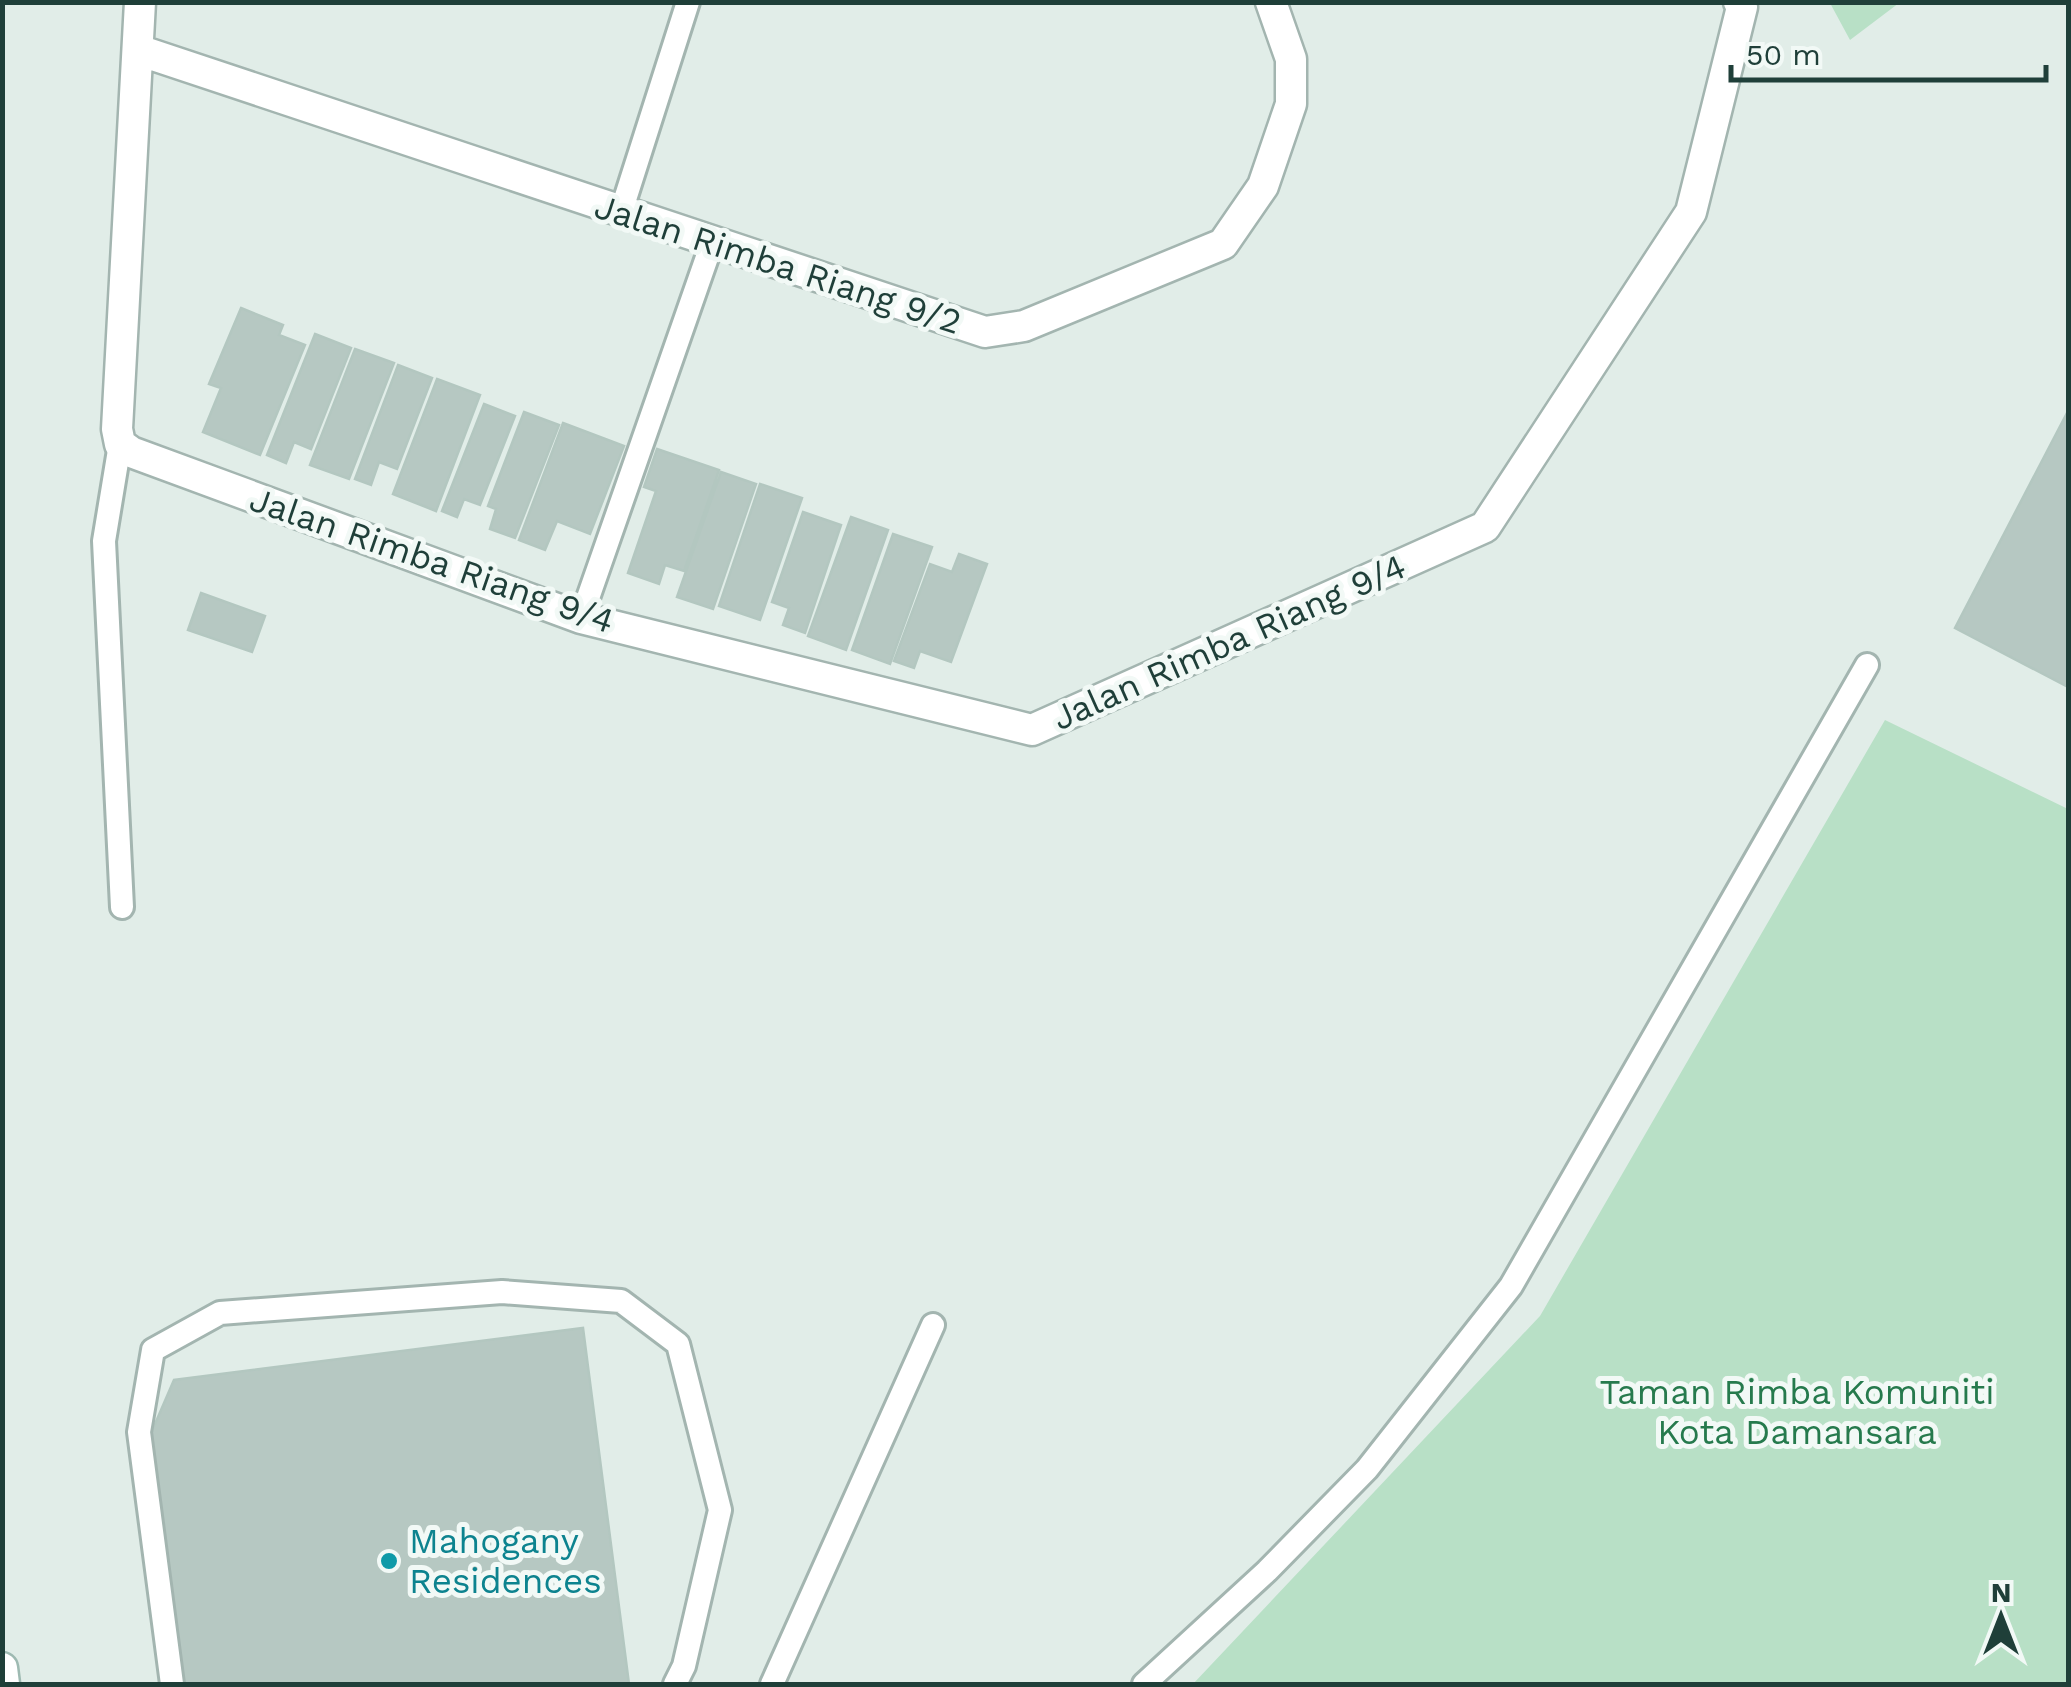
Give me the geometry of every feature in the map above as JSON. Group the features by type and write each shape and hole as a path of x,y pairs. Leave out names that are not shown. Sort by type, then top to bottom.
{"street":[{"path":"120,444 116,429 140,2"},
{"name":"Jalan Rimba Riang 9/2","path":"138,50 985,332 1024,326 1224,244 1262,186 1291,104 1291,59 1271,2"},
{"name":"Jalan Rimba Riang 9/4","path":"120,444 131,452 581,618 1032,730 1484,528 1690,212 1742,7 1739,2"},
{"path":"2,1668 4,1684"}],"lane":[{"path":"621,212 688,2"},
{"path":"581,618 712,242"},
{"path":"120,444 104,541 122,908"},
{"path":"1144,1684 1267,1571 1366,1469 1511,1286 1866,665"},
{"path":"172,1684 139,1432 153,1350 220,1313 502,1292 622,1300 678,1344 720,1510 684,1666 675,1684"},
{"path":"772,1684 933,1325"}],"green space":[{"path":"1830,3 1899,3 1850,40"},
{"name":"Taman Rimba Komuniti Kota Damansara","path":"1885,720 2068,809 2068,1684 1193,1684 1540,1316"}],"building":[{"path":"241,308 283,325 279,335 305,345 260,455 203,432 221,388 209,384"},
{"path":"315,334 351,348 311,449 294,442 286,463 267,455"},
{"path":"355,349 394,363 349,479 310,465"},
{"path":"398,365 432,378 397,469 379,462 371,485 355,479"},
{"path":"437,379 480,395 436,511 393,494"},
{"path":"484,404 515,416 480,505 464,499 457,517 442,511"},
{"path":"2068,411 2068,687 1955,628"},
{"path":"524,412 559,425 515,538 490,529 496,509 488,506"},
{"path":"563,423 624,446 590,534 557,521 545,550 519,540"},
{"path":"657,449 719,470 684,571 665,565 659,584 628,573 656,491 644,487"},
{"path":"721,472 756,484 713,609 677,597"},
{"path":"760,484 802,498 760,620 719,606"},
{"path":"803,512 841,525 805,633 783,625 789,608 772,602"},
{"path":"851,517 888,530 846,650 808,636"},
{"path":"893,534 932,547 890,664 852,650"},
{"path":"959,554 987,564 951,662 920,651 914,668 894,661 930,564 952,572"},
{"path":"201,593 265,616 252,652 188,630"},
{"name":"Mahogany Residences","path":"583,1328 629,1684 181,1684 149,1438 174,1380"}],"place":[{"name":"Mahogany Residences","path":"389,1561"}]}
